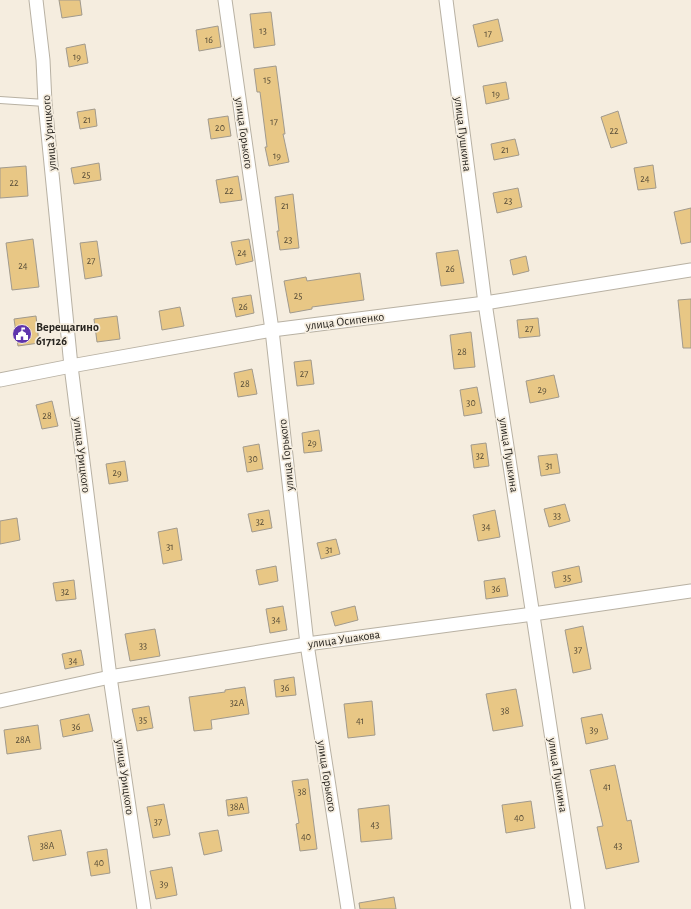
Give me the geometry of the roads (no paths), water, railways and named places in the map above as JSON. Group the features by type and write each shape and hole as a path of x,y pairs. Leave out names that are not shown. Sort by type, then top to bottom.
{"street":[{"name":"улица Урицкого","path":"36,0 43,60 45,102 71,366 110,677 144,909"},
{"name":"улица Горького","path":"225,0 272,330 307,644 348,909"},
{"name":"улица Пушкина","path":"446,0 485,303 578,909"},
{"name":"улица Осипенко","path":"0,380 272,330 485,303 691,270"},
{"name":"улица Ушакова","path":"0,701 110,677 307,644 691,591"}],"lane":[{"path":"0,100 45,102"}],"place":[{"name":"Верещагино 617126","path":"22,334"}]}
